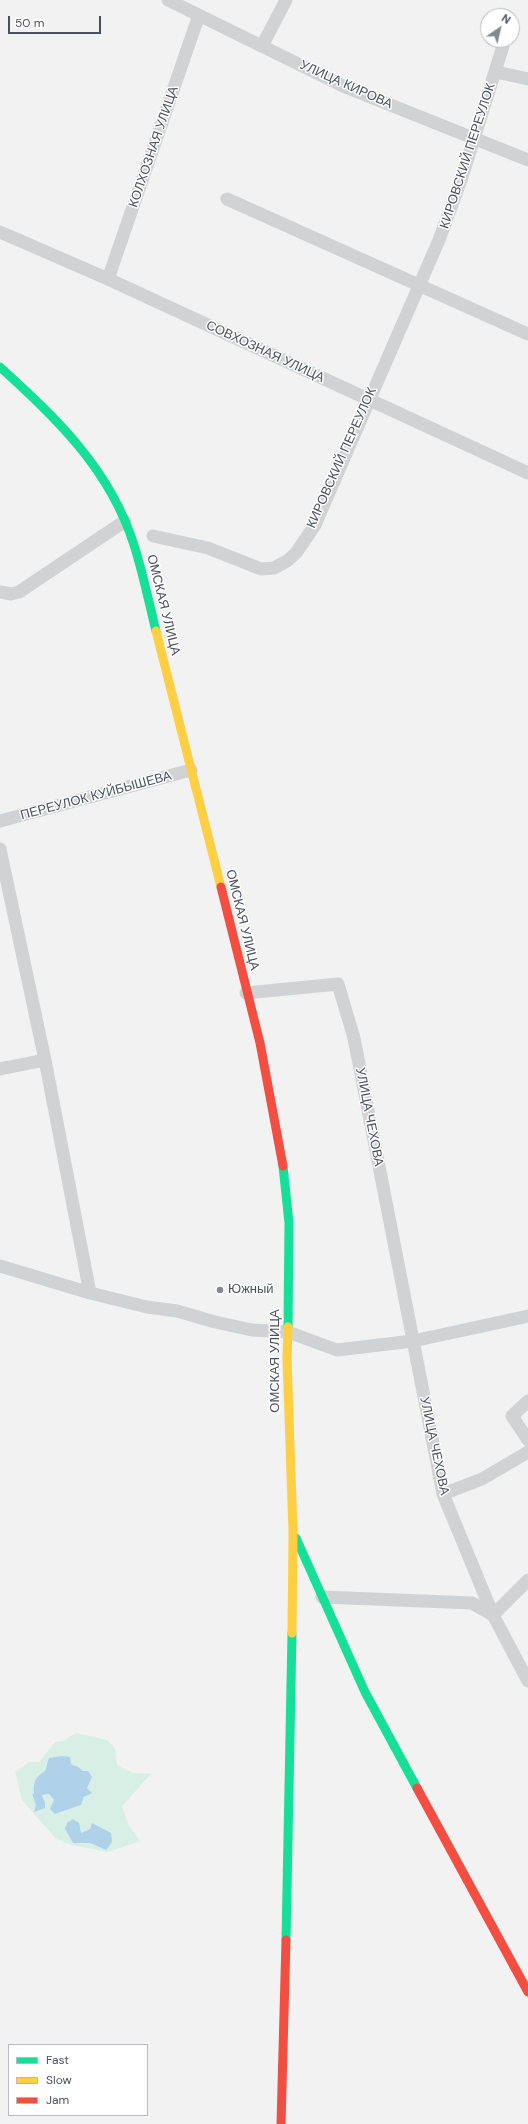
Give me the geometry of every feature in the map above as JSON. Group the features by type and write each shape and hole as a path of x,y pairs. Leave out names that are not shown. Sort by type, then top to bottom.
{"street":[{"name":"УЛИЦА КИРОВА","path":"168,0 343,86 528,160"},
{"path":"262,46 286,0"},
{"name":"КОЛХОЗНАЯ УЛИЦА","path":"108,279 199,15"},
{"name":"КИРОВСКИЙ ПЕРЕУЛОК","path":"153,536 208,548 261,569 274,568 287,561 296,553 315,525 368,399 439,240 496,72 502,48"},
{"path":"496,72 528,79"},
{"path":"227,200 528,334"},
{"name":"СОВХОЗНАЯ УЛИЦА","path":"0,232 108,279 528,473"},
{"name":"ОМСКАЯ УЛИЦА","path":"0,367 71,435 104,480 125,521 134,545 246,993 260,1043 282,1158 288,1223 288,1332 293,1532 290,1780 281,2124"},
{"path":"0,592 11,594 18,592 125,521"},
{"name":"ПЕРЕУЛОК КУЙБЫШЕВА","path":"0,821 191,770"},
{"path":"0,849 45,1060 90,1293"},
{"name":"УЛИЦА ЧЕХОВА","path":"246,993 338,984 354,1038 443,1494 492,1615 528,1681"},
{"path":"0,1069 45,1060"},
{"path":"0,1266 90,1293 147,1307 177,1311 244,1328 288,1332 337,1350 413,1341 528,1316"},
{"path":"528,1401 512,1416 528,1440"},
{"path":"443,1494 482,1479 528,1452"},
{"path":"293,1532 365,1692 528,1992"},
{"path":"322,1597 472,1603 492,1615 528,1580"}],"green space":[{"path":"76,1733 107,1740 115,1748 117,1765 133,1773 151,1774 122,1806 129,1826 140,1841 108,1852 72,1845 56,1839 22,1800 15,1772 29,1762 39,1762 55,1742 63,1741","holes":["46,1765 72,1765 77,1767 81,1770 90,1783 87,1788 91,1793 70,1808 55,1814 54,1801 49,1794 41,1795 45,1803 45,1808 34,1811 37,1805 32,1795 34,1794 38,1776 45,1771","92,1824 106,1850 90,1843 73,1843 65,1829 81,1833 90,1829"]}],"water":[{"path":"62,1756 70,1757 71,1764 83,1771 88,1771 92,1777 87,1788 92,1793 84,1797 81,1805 55,1814 50,1809 54,1800 49,1794 42,1795 45,1808 34,1812 36,1805 32,1794 34,1794 35,1780 45,1771 49,1758"},
{"path":"73,1819 79,1823 81,1833 90,1829 92,1823 111,1833 112,1842 106,1850 90,1843 73,1843 65,1829 67,1823"}],"traffic: fast":[{"path":"0,367 61,426 96,469 111,492 124,518 134,545 156,631"},
{"path":"283,1166 289,1223 288,1327"},
{"path":"296,1538 365,1692 417,1788"},
{"path":"286,1940 292,1633"}],"traffic: slow":[{"path":"156,631 221,887"},
{"path":"288,1327 287,1358 293,1532 292,1633"}],"traffic: jam":[{"path":"221,887 260,1043 283,1166"},
{"path":"417,1788 528,1992"},
{"path":"281,2124 286,1940"}],"place":[{"name":"Южный","path":"220,1290"}]}
